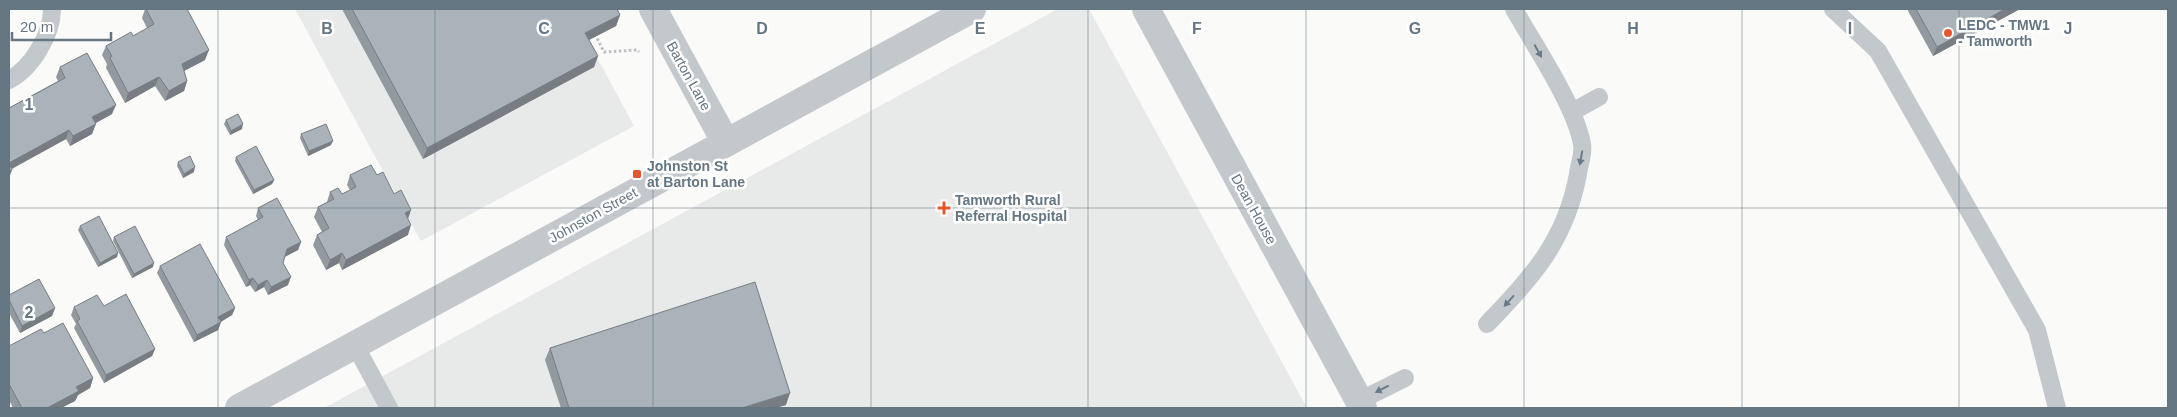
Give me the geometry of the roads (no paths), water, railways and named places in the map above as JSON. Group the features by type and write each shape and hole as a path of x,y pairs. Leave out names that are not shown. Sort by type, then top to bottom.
{"street":[{"name":"Barton Lane","path":"653,9 726,143"},
{"name":"Johnston Street","path":"240,408 972,9"},
{"name":"Dean House","path":"1146,9 1361,405"}],"lane":[{"path":"9,80 15,77 35,55 52,23 52,9"},
{"path":"1487,324 1511,300 1556,242 1573,198 1583,146 1572,112 1514,9"},
{"path":"1833,9 1878,51 2037,330 2057,408"},
{"path":"1572,112 1599,97"},
{"path":"355,345 389,408"},
{"path":"1361,405 1405,378"}],"place":[{"name":"LEDC - TMW1 - Tamworth","path":"1948,33"},
{"name":"Johnston St at Barton Lane","path":"637,174"},
{"name":"Tamworth Rural Referral Hospital","path":"944,208"}]}
